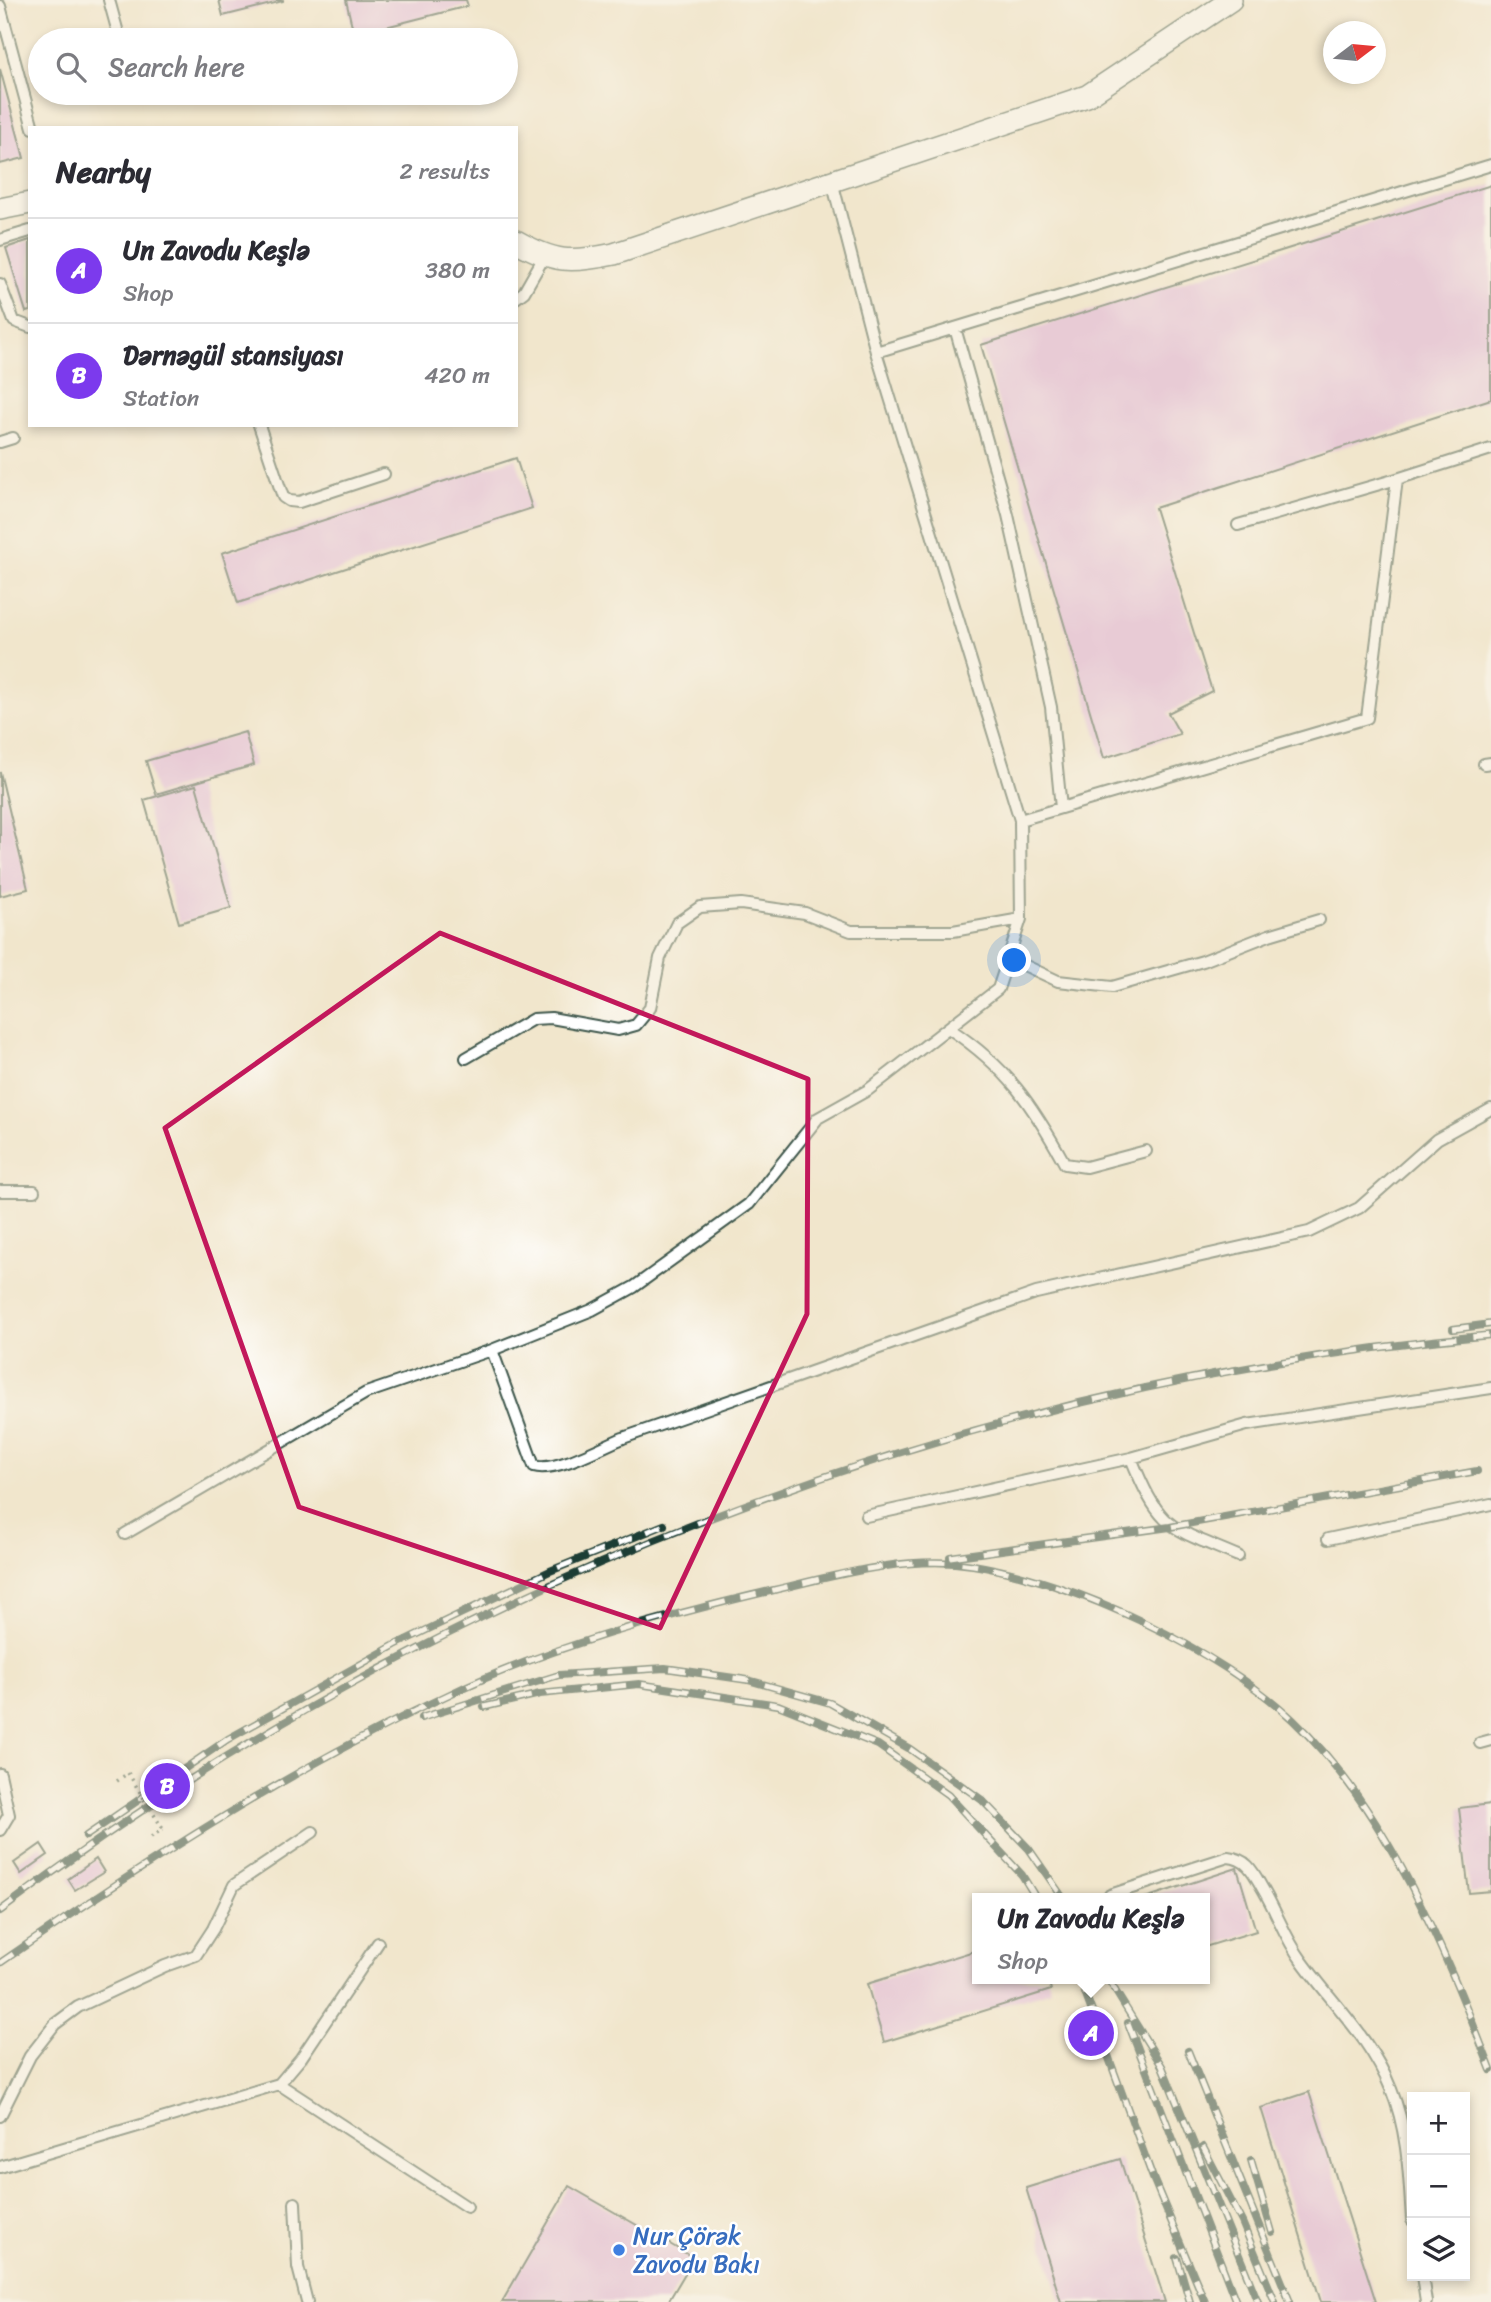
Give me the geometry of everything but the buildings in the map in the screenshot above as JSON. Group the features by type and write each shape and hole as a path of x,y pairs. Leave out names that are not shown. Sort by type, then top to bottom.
{"street":[{"path":"518,242 544,257 562,261 583,261 614,254 1087,96 1231,0"},
{"path":"0,209 28,203"}],"lane":[{"path":"109,0 117,28"},
{"path":"0,6 32,126"},
{"path":"876,352 1491,165"},
{"path":"125,1534 366,1393 492,1350 593,1310 634,1287 749,1204 818,1118 869,1090 998,989 1021,919 1020,820 876,352 832,181"},
{"path":"0,240 28,232"},
{"path":"518,296 524,292 544,257"},
{"path":"0,284 14,321 28,326"},
{"path":"956,328 1009,515 1051,707 1061,808"},
{"path":"260,427 283,497 289,501 299,502 383,474"},
{"path":"0,442 13,438"},
{"path":"1238,524 1491,450"},
{"path":"1020,820 1367,718 1397,479"},
{"path":"466,1058 533,1019 551,1018 618,1030 636,1025 650,1008 660,958 677,923 700,907 741,904 805,913 850,930 953,931 1021,919"},
{"path":"1009,958 1058,981 1112,987 1203,961 1319,919"},
{"path":"950,1029 983,1051 1024,1094 1065,1164 1086,1167 1146,1151"},
{"path":"492,1350 534,1466 543,1469 556,1466 635,1433 1036,1293 1309,1232 1359,1208 1437,1139 1491,1109"},
{"path":"0,1191 34,1191"},
{"path":"866,1516 1131,1458 1247,1425 1491,1388"},
{"path":"1131,1458 1151,1503 1170,1527 1238,1556"},
{"path":"1328,1539 1491,1504"},
{"path":"0,1774 9,1815 0,1830"},
{"path":"0,2116 30,2056 55,2024 78,2007 165,1966 196,1955 213,1929 234,1885 313,1832"},
{"path":"1116,1893 1228,1857 1241,1858 1249,1866 1268,1899 1281,1930 1373,2051 1391,2089 1406,2132 1412,2218"},
{"path":"0,2167 279,2084 301,2058 378,1943"},
{"path":"279,2084 467,2207"},
{"path":"295,2203 298,2267 307,2302"},
{"path":"1423,2281 1426,2302"}],"path":[{"path":"117,1781 128,1773 163,1829 152,1837"}],"highlighted area":[{"path":"440,933 808,1079 807,1314 660,1628 299,1507 165,1128"}],"railway":[{"path":"1453,1329 1491,1324"},
{"path":"0,1911 166,1795 339,1691 519,1599 706,1520 897,1453 1092,1400 1291,1361 1491,1335"},
{"path":"950,1557 1170,1527 1477,1471"},
{"path":"86,1836 228,1739 395,1645 550,1571 664,1525"},
{"path":"0,1963 219,1819 333,1753 488,1677 609,1634 733,1600 872,1568 948,1563 1013,1573 1055,1586 1144,1622 1226,1669 1293,1720 1327,1756 1385,1838 1433,1930 1491,2070"},
{"path":"421,1718 559,1675 665,1668 748,1680 830,1703 910,1749 982,1800 1029,1849 1060,1893"},
{"path":"484,1707 540,1694 639,1684 778,1705 878,1745 948,1795 1022,1875 1033,1893"},
{"path":"1082,1984 1153,2178 1205,2302"},
{"path":"1111,1984 1162,2066 1258,2302"},
{"path":"1128,2023 1236,2302"},
{"path":"1188,2051 1290,2302"},
{"path":"1203,2147 1242,2222 1275,2302"},
{"path":"1251,2160 1272,2232"},
{"path":"1177,2258 1190,2302"}],"place":[{"name":"Dərnəgül stansiyası","path":"167,1786"},
{"name":"Un Zavodu Keşlə","path":"1091,2033"},
{"name":"Nur Çörək Zavodu Bakı","path":"619,2250"}]}
